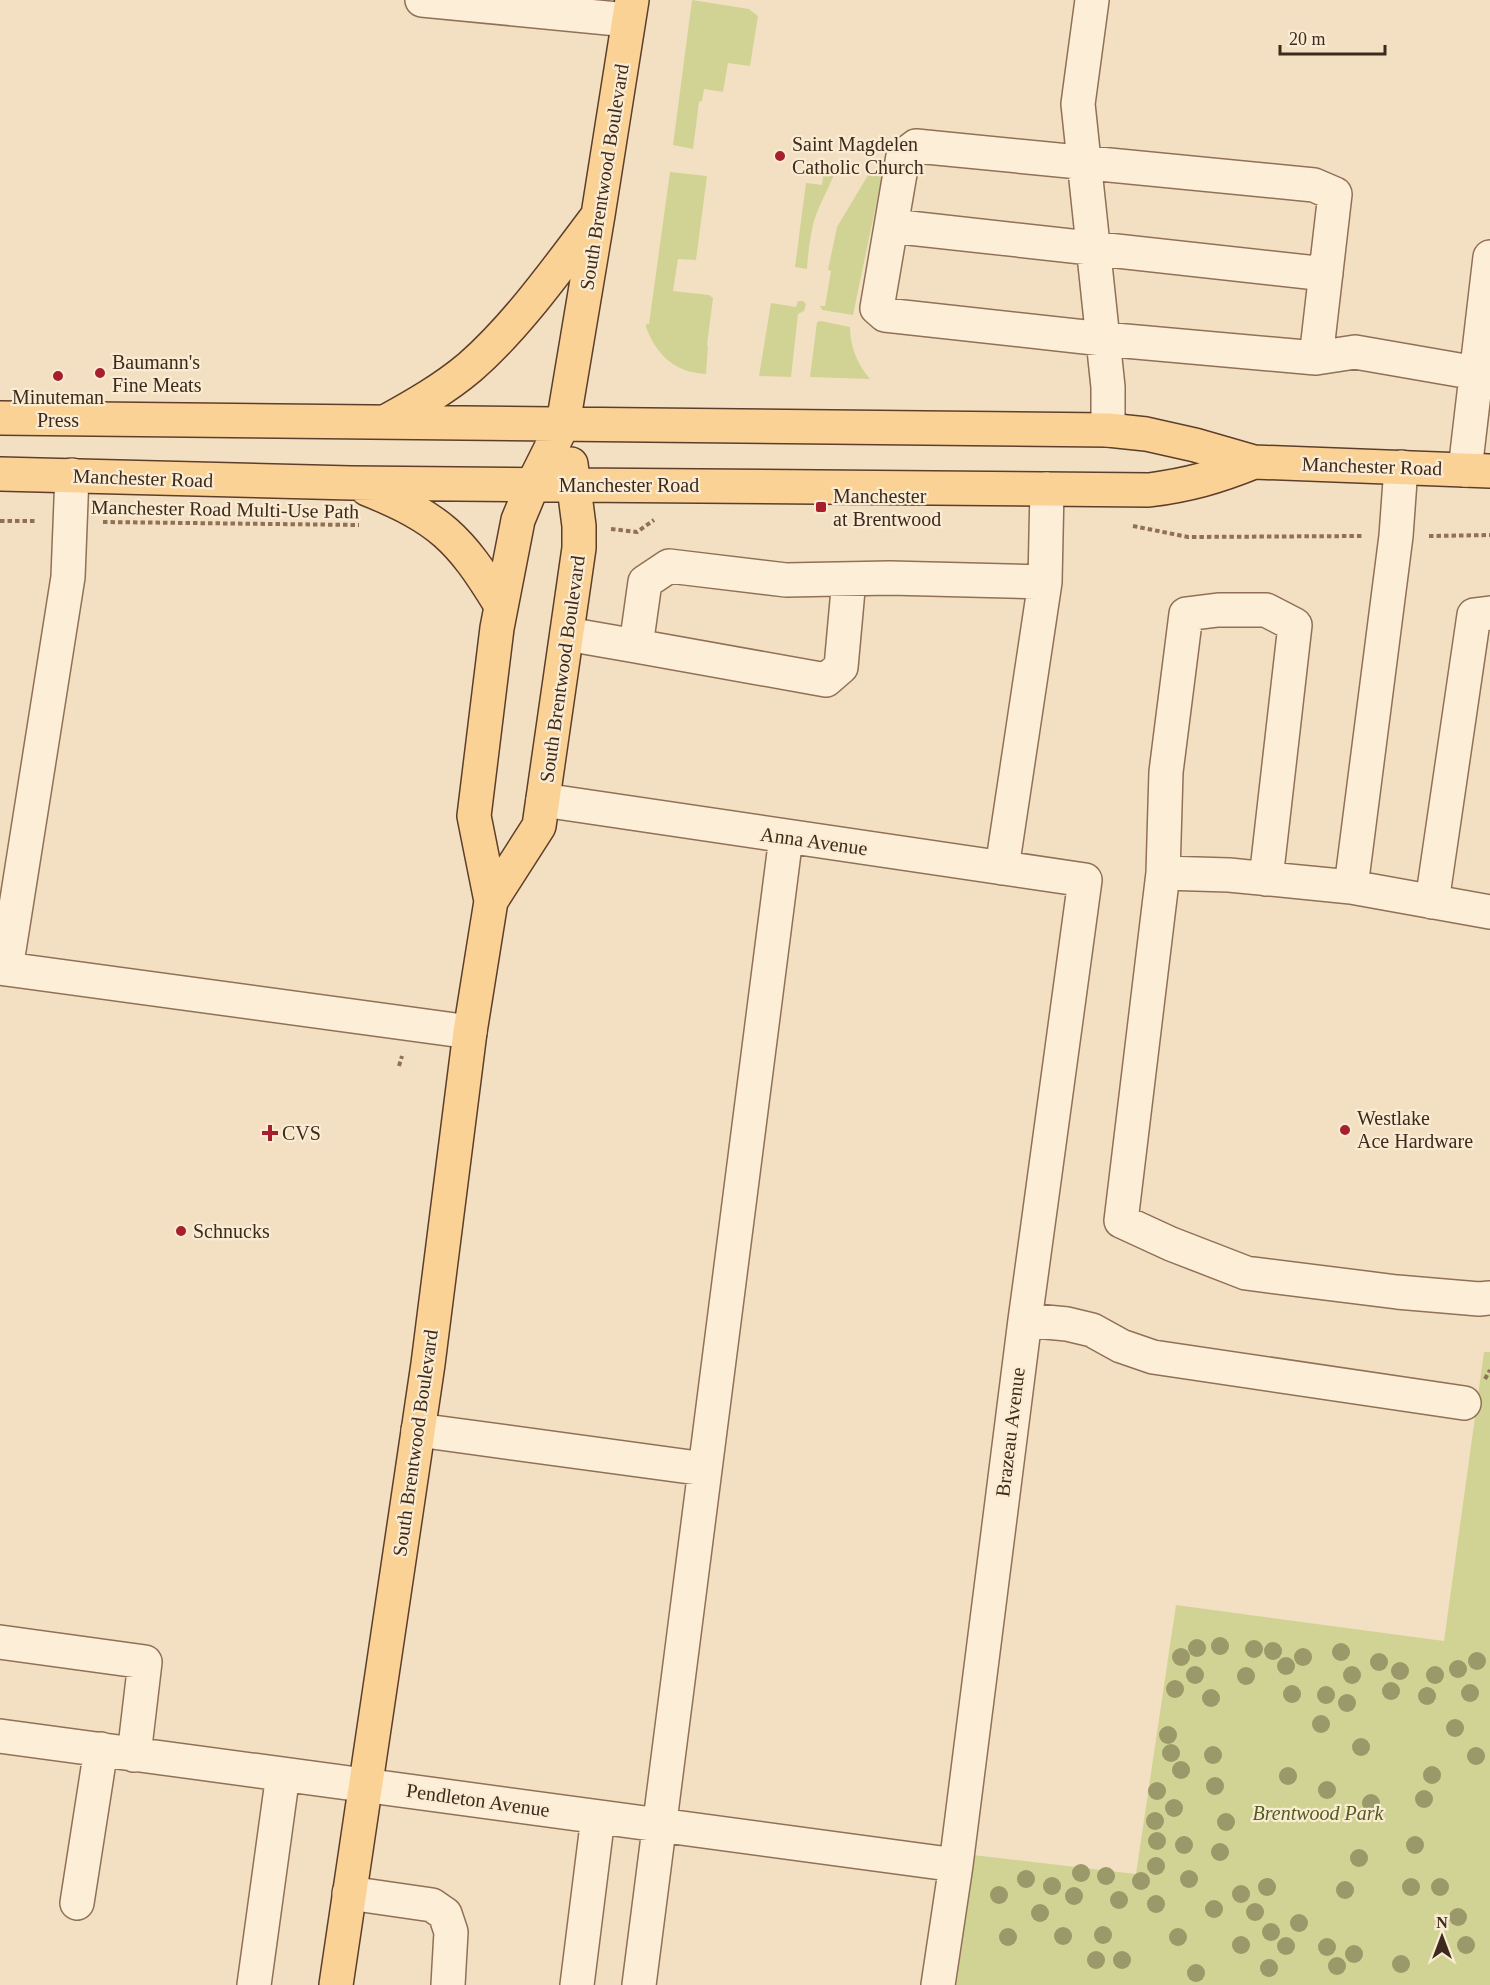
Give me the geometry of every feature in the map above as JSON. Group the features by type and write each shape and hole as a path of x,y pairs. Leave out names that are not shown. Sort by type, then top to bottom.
{"main road":[{"name":"South Brentwood Boulevard","path":"336,1985 418,1430 470,1032 491,901 474,816 500,604 513,534 533,484 563,424 630,10"},
{"path":"383,423 452,380 486,351 548,281 598,215"},
{"name":"Manchester Road","path":"0,418 1108,430 1156,436 1254,462 1478,471"},
{"name":"South Brentwood Boulevard","path":"491,901 539,826 543,800 579,548 575,484 563,424"},
{"name":"Manchester Road","path":"0,474 351,483 1149,490 1218,477 1254,462"},
{"path":"351,483 401,502 429,518 449,534 471,559 500,604"}],"street":[{"path":"422,0 630,10"},
{"path":"1092,0 1078,104 1108,387 1108,430"},
{"path":"1316,358 1335,194 1314,184 916,146 903,156 877,309 885,315 1103,339 1316,358 1355,352 1476,373"},
{"path":"891,226 1326,274"},
{"path":"1478,471 1476,373 1490,257"},
{"path":"1350,887 1396,536 1401,467"},
{"path":"72,475 68,577 3,968 470,1032"},
{"path":"1002,868 1045,582 1047,489"},
{"path":"636,646 645,582 669,566 786,579 1045,582"},
{"path":"567,634 826,680 841,667 849,579"},
{"path":"1266,879 1295,625 1266,610 1218,610 1186,614 1166,772 1163,873 1122,1221 1172,1244 1246,1273 1397,1292 1490,1298"},
{"path":"1432,902 1474,615 1490,613"},
{"name":"Anna Avenue","path":"543,800 1085,880"},
{"path":"639,1985 786,837"},
{"path":"1163,873 1350,887 1490,912"},
{"name":"Brazeau Avenue","path":"938,1985 956,1865 1025,1320 1085,880"},
{"path":"1025,1320 1067,1324 1092,1330 1122,1346 1153,1357 1464,1403"},
{"path":"418,1430 705,1469"},
{"path":"0,1642 145,1662 134,1755"},
{"name":"Pendleton Avenue","path":"0,1736 956,1865"},
{"path":"77,1904 101,1749"},
{"path":"254,1985 283,1774"},
{"path":"577,1985 598,1817"},
{"path":"349,1893 432,1905 445,1914 451,1932 448,1985"}],"path":[{"name":"Manchester Road Multi-Use Path","path":"0,520 366,525"}],"green space":[{"path":"692,0 749,9 758,16 750,66 728,63 723,92 704,89 702,101 699,102 693,149 673,145"},
{"path":"825,162 837,164 814,221 807,269 795,267 806,183 822,185"},
{"path":"670,172 707,176 696,260 678,259 673,291 709,295 713,298 706,374 685,370 668,361 655,346 646,327 646,324 649,324"},
{"path":"868,175 882,176 853,315 822,310 820,306 825,306 831,271 828,270 837,227"},
{"path":"798,301 806,304 804,311 798,314 791,377 759,376 771,303 796,307"},
{"path":"817,322 850,327 855,354 870,379 810,377"},
{"name":"Brentwood Park","path":"1484,1352 1490,1352 1490,1985 956,1985 973,1855 1136,1874 1176,1605 1444,1641"}],"place":[{"name":"Saint Magdelen Catholic Church","path":"780,156"},
{"name":"Baumann's Fine Meats","path":"100,373"},
{"name":"Minuteman Press","path":"58,376"},
{"name":"Manchester at Brentwood","path":"821,507"},
{"name":"Westlake Ace Hardware","path":"1345,1130"},
{"name":"CVS","path":"270,1133"},
{"name":"Schnucks","path":"181,1231"}]}
